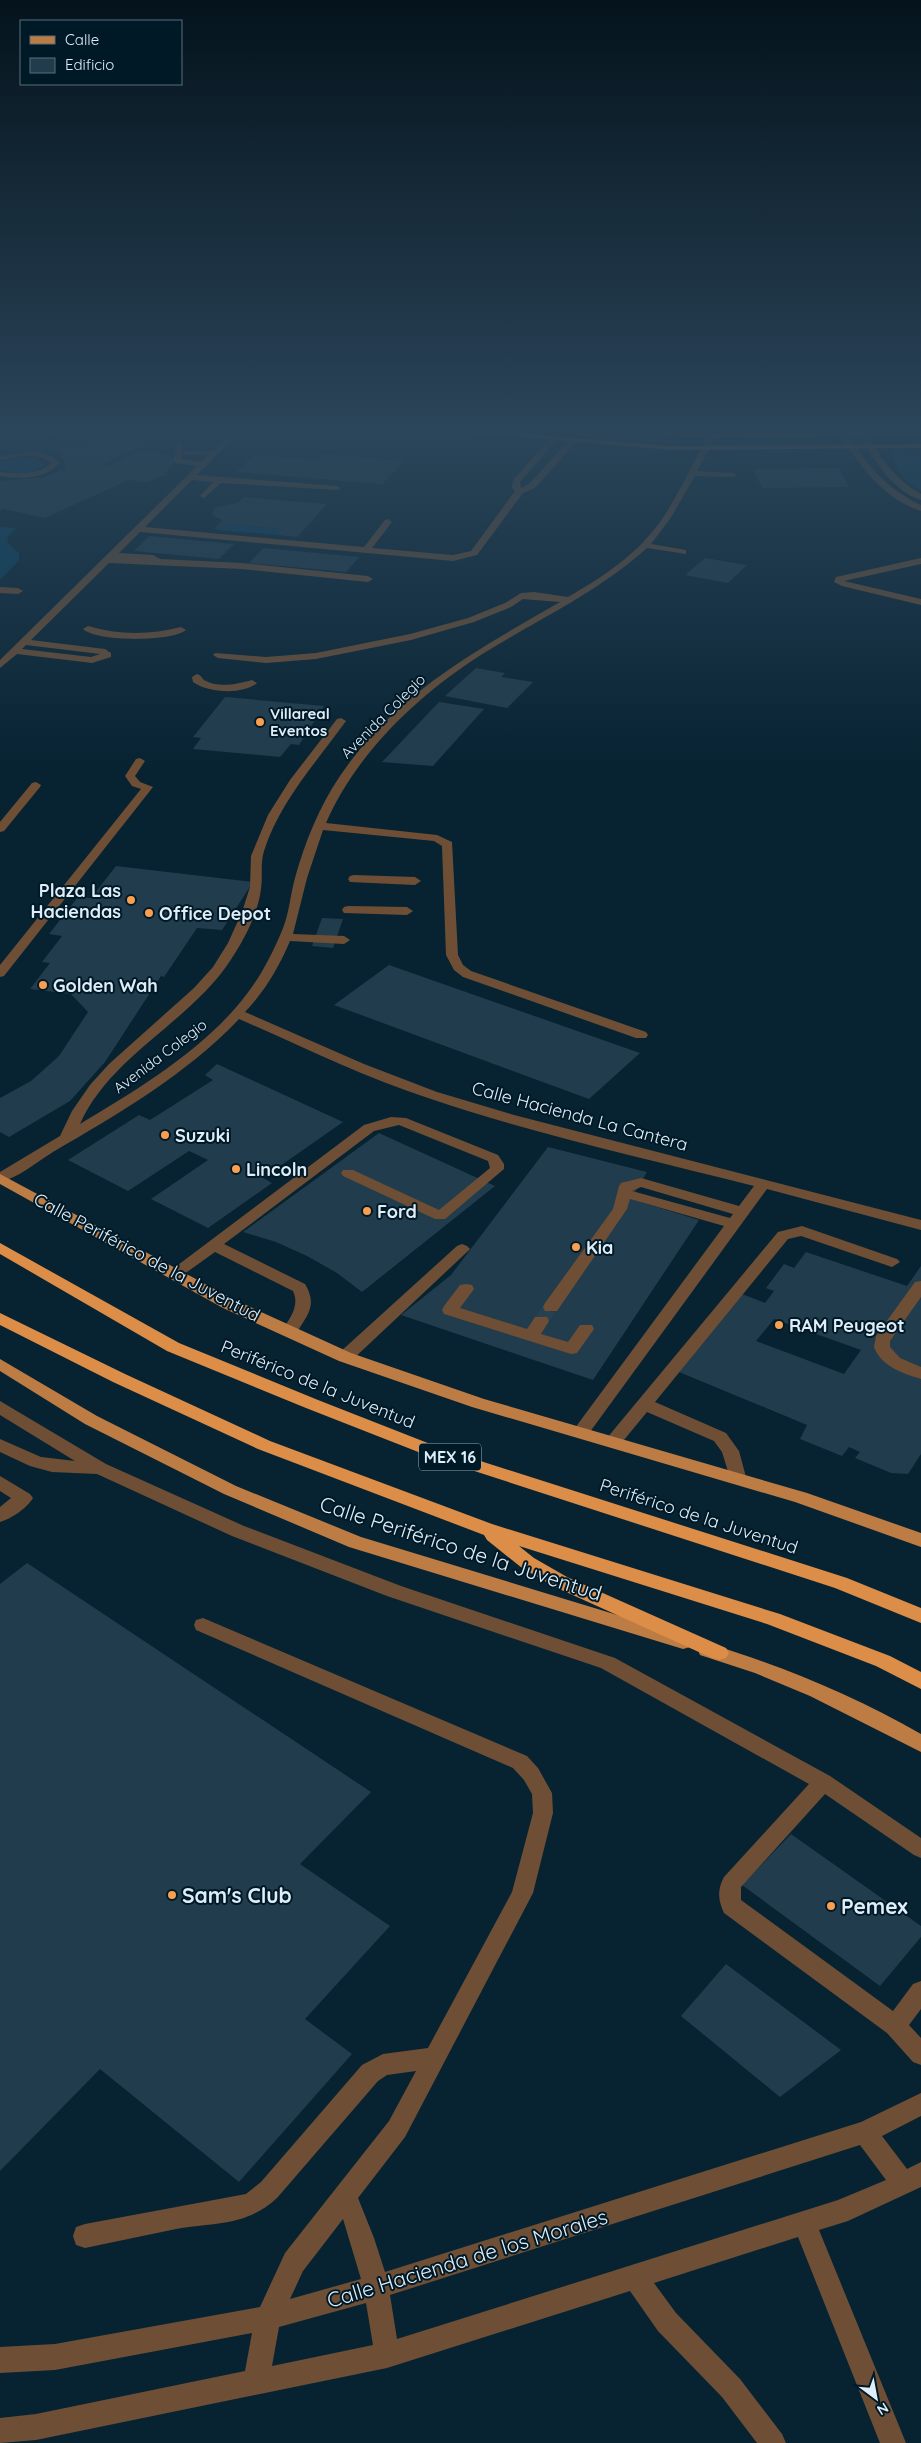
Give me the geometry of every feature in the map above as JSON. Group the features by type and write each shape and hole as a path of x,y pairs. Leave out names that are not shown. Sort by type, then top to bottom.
{"highway":[{"name":"Periférico de la Juventud","path":"0,1248 173,1347 312,1404 437,1453 776,1561 841,1583 921,1616"},
{"path":"0,1318 119,1378 264,1445 486,1529 774,1619 883,1661 921,1681"},
{"path":"486,1529 528,1563 561,1582 720,1653"}],"main road":[{"name":"Calle Periférico de la Juventud","path":"0,1178 229,1304 290,1330 345,1357 478,1403 801,1497 921,1540"},
{"name":"Calle Periférico de la Juventud","path":"0,1364 91,1420 230,1490 355,1542 747,1661 885,1722 921,1744"}],"street":[{"path":"0,665 125,542"},
{"path":"279,542 453,558 470,555 482,542"},
{"path":"366,550 372,542"},
{"name":"Avenida Colegio","path":"0,1178 111,1110 181,1062 239,1014 271,969 288,932 302,872 318,826 338,785 366,750 413,703 458,666 568,600 619,566 648,542"},
{"path":"645,545 683,552"},
{"path":"109,557 158,562 242,566 368,579"},
{"path":"921,561 862,573 839,579 839,582 921,602"},
{"path":"0,590 18,591"},
{"path":"218,655 266,660 316,656 411,637 462,623 508,605 521,596 534,595 568,600"},
{"path":"88,629 92,633 125,635 165,635 181,630"},
{"path":"15,651 92,660 108,655 105,652 24,642"},
{"path":"65,657 76,648"},
{"path":"197,677 197,680 202,684 236,688 252,683"},
{"path":"67,1137 84,1100 143,1041 191,998 217,970 230,950 244,922 255,890 255,862 268,824 295,780 341,721"},
{"path":"0,973 148,787 136,784 130,776 140,761"},
{"path":"0,829 36,785"},
{"path":"318,826 436,838 446,842 448,844 452,955 458,967 467,974 641,1035"},
{"path":"354,879 414,881"},
{"path":"348,910 407,911"},
{"path":"288,932 345,935"},
{"name":"Calle Hacienda La Cantera","path":"239,1014 359,1067 432,1094 509,1118 921,1225"},
{"path":"175,1274 369,1128 379,1124 401,1121 493,1158 497,1164 497,1169 484,1181 440,1216 348,1173"},
{"path":"581,1432 763,1184"},
{"path":"551,1307 620,1209 626,1186 738,1218"},
{"path":"613,1442 783,1235 802,1231 892,1262"},
{"path":"214,1245 299,1288 304,1295 306,1305 290,1330"},
{"path":"345,1357 462,1249"},
{"path":"921,1286 882,1340 880,1347 884,1354 892,1360 921,1373"},
{"path":"466,1289 450,1310 571,1349 586,1329"},
{"path":"531,1336 541,1321"},
{"path":"644,1404 720,1437 730,1451 737,1478"},
{"path":"0,1407 100,1468 238,1531 394,1591 608,1663 823,1782 921,1849"},
{"path":"0,1444 36,1462 52,1466 100,1468"},
{"path":"0,1482 24,1498 0,1516"},
{"path":"203,1625 520,1762 542,1792 543,1813 522,1893 397,2129 346,2198 294,2262 268,2318 256,2383"},
{"path":"823,1782 731,1883 728,1893 730,1901 732,1906 895,2026 921,2054"},
{"path":"895,2026 921,1991"},
{"path":"85,2236 178,2217 241,2208 254,2203 269,2190 370,2073 383,2065 436,2057"},
{"name":"Calle Hacienda de los Morales","path":"0,2360 55,2357 268,2318 377,2287 865,2132 921,2104"},
{"path":"0,2431 36,2427 387,2355 839,2212 913,2179 865,2132"},
{"path":"346,2198 368,2251 377,2287 387,2355"},
{"path":"804,2223 893,2443"},
{"path":"634,2277 667,2322 730,2388 773,2443"}],"shaded area":[{"path":"0,542 8,542 19,553 19,560 0,580"}],"building":[{"path":"143,542 213,542 234,544 219,559 134,551"},
{"path":"263,548 359,557 346,572 249,563"},
{"path":"705,558 747,565 728,583 685,575"},
{"path":"476,668 505,673 501,677 533,682 507,708 445,696"},
{"name":"Villareal Eventos","path":"225,697 324,706 299,745 291,744 280,757 193,749 201,738 193,737"},
{"path":"439,702 484,709 433,766 382,762"},
{"path":"116,866 253,882 222,930 197,928 164,977 161,976 105,1062 70,1101 9,1137 0,1132 0,1098 31,1081 59,1056 88,1012 71,994 30,989 50,963 42,962 62,936 49,934 78,897 91,898"},
{"path":"322,918 343,919 333,948 312,946"},
{"path":"389,965 640,1053 589,1099 334,1005"},
{"path":"217,1064 343,1122 263,1178 272,1183 208,1228 151,1199 208,1160 189,1151 128,1191 68,1160 139,1115 150,1120 213,1080 205,1075"},
{"name":"Ford","path":"379,1133 495,1186 362,1292 337,1273 307,1256 276,1242 243,1232"},
{"name":"Kia","path":"548,1147 647,1172 631,1199 699,1220 593,1380 401,1315 451,1275"},
{"path":"806,1252 907,1286 921,1266 921,1454 908,1474 891,1473 855,1458 860,1452 849,1447 842,1456 800,1439 807,1425 679,1372 742,1294 765,1303 774,1291 766,1288 784,1264 794,1268","holes":["774,1319 861,1350 844,1374 756,1341"]},
{"name":"Sam's Club","path":"27,1563 371,1792 300,1864 390,1926 305,2019 352,2054 239,2182 100,2069 0,2171 0,1584"},
{"name":"Pemex","path":"791,1834 921,1926 921,1937 880,1986 742,1885"},
{"path":"726,1964 841,2050 780,2097 681,2016"}],"tunnel":[{"path":"541,1321 551,1307"}],"place":[{"name":"Villareal Eventos","path":"260,722"},
{"name":"Plaza Las Haciendas","path":"131,900"},
{"name":"Office Depot","path":"149,913"},
{"name":"Golden Wah","path":"43,985"},
{"name":"Suzuki","path":"165,1135"},
{"name":"Lincoln","path":"236,1169"},
{"name":"Ford","path":"367,1211"},
{"name":"Kia","path":"576,1247"},
{"name":"RAM Peugeot","path":"779,1325"},
{"name":"Sam's Club","path":"172,1895"},
{"name":"Pemex","path":"831,1906"}]}
